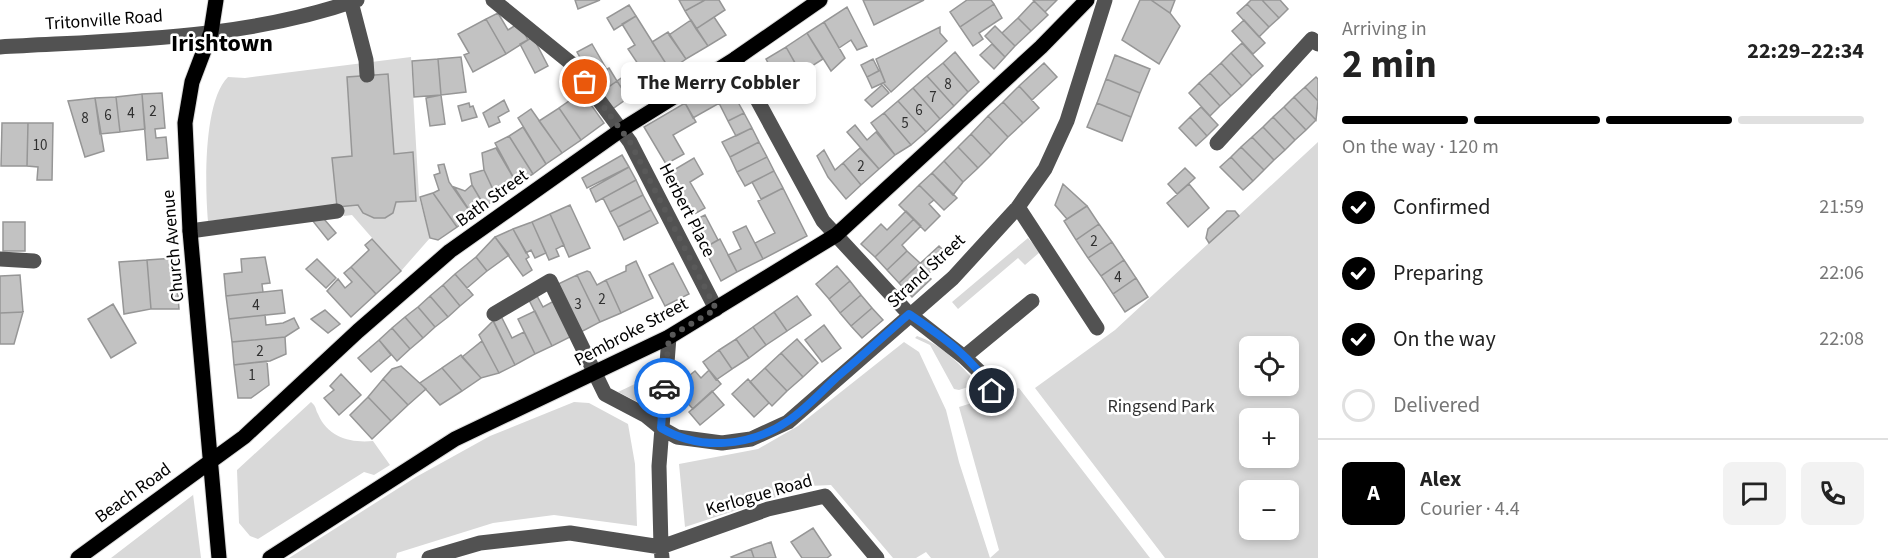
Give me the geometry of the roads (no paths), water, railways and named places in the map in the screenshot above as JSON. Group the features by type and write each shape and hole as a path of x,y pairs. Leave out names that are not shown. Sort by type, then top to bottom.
{"main road":[{"name":"Church Avenue","path":"216,0 211,32 192,82 185,123 190,231 219,558"},
{"name":"Bath Street","path":"211,460 244,437 358,331 450,251 621,130 735,59 820,0"},
{"name":"Pembroke Street","path":"270,558 455,440 669,337 836,235 1041,47 1087,0"},
{"name":"Beach Road","path":"78,558 211,460"}],"street":[{"path":"302,0 318,11"},
{"name":"Herbert Place","path":"493,0 572,64 630,142 716,309"},
{"name":"Strand Street","path":"661,428 677,437 698,442 722,443 751,439 788,422 909,314 953,278 1018,207 1045,170 1067,121 1105,0"},
{"name":"Tritonville Road","path":"0,46 211,32 250,26 354,1"},
{"path":"354,1 367,75"},
{"path":"1217,143 1312,39 1318,44"},
{"path":"735,59 823,221 909,314 964,357 983,375 992,391"},
{"path":"1018,207 1097,327"},
{"path":"190,231 337,211"},
{"path":"0,259 34,261"},
{"path":"494,314 550,281 605,394 638,410 661,428"},
{"path":"964,357 1032,301"},
{"path":"662,552 661,428 669,337"},
{"name":"Kerlogue Road","path":"429,558 480,543 570,533 662,552 768,509 825,496 877,558"}],"place":[{"name":"The Merry Cobbler","path":"585,82"}],"district":[{"name":"Irishtown","path":"222,43"}],"park label":[{"name":"Ringsend Park","path":"1161,406"}]}
